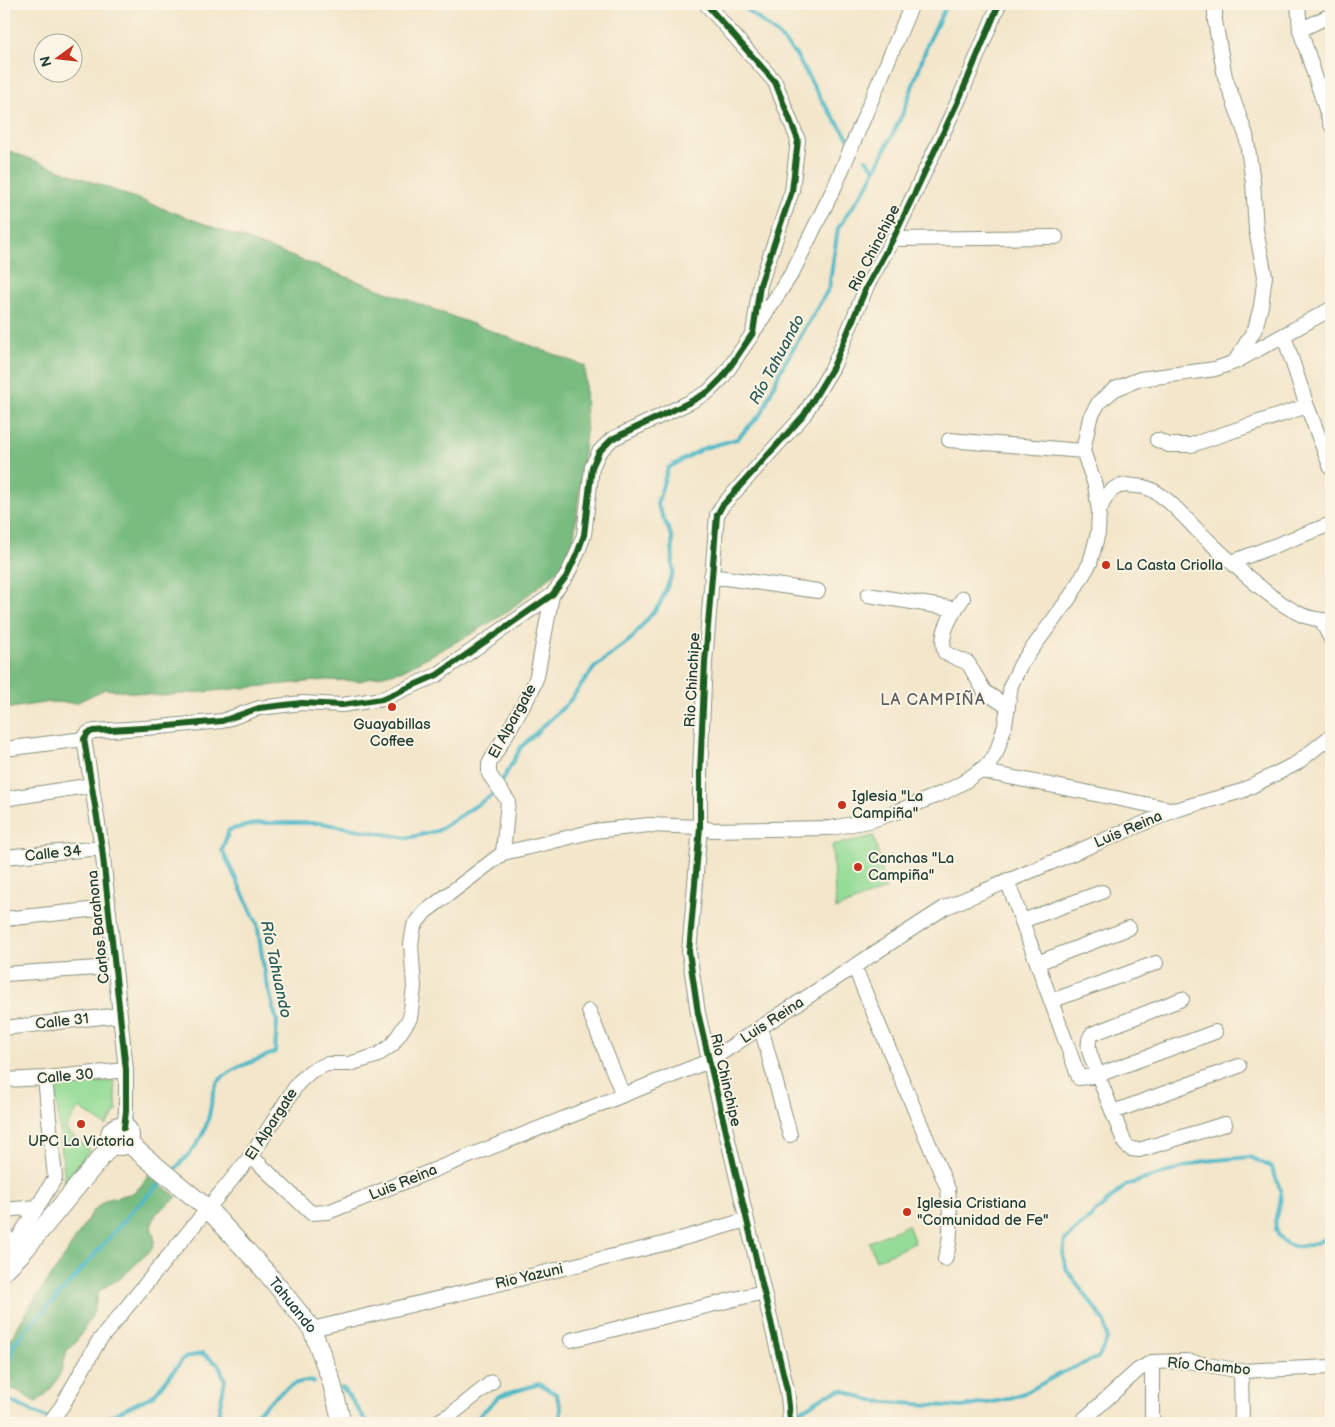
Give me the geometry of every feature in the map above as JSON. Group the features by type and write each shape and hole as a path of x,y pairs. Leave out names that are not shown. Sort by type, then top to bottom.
{"street":[{"path":"706,4 775,82 798,140 792,191 760,285 753,333"},
{"path":"4,749 89,735 222,721 258,708 302,703 342,705 382,699 437,675 552,595 566,577 578,554 584,534 592,467 599,452 612,439 708,392 723,376 792,273 834,186 912,4"},
{"name":"Rio Chinchipe","path":"790,1423 787,1390 698,1013 689,952 700,827 700,764 711,576 717,515 722,506 804,415 833,367 867,286 893,239 960,98 999,4"},
{"path":"1215,4 1215,21 1225,77 1246,135 1256,230 1265,276 1261,306 1255,329 1235,362"},
{"path":"1298,4 1300,30 1331,125"},
{"path":"1300,30 1331,15"},
{"path":"893,239 1056,237"},
{"path":"503,852 594,832 649,825 700,827 711,830 831,828 869,821 896,812 945,792 980,770 990,763 997,751 1005,725 1011,685 1021,664 1070,597 1090,564 1098,533 1099,511 1095,485 1083,451 1090,418 1099,402 1115,389 1140,380 1215,369 1235,362 1331,309"},
{"path":"1284,336 1306,406 1331,468"},
{"path":"1157,440 1169,444 1191,445 1306,406"},
{"path":"949,440 1083,451"},
{"path":"1099,511 1113,488 1120,485 1148,488 1167,500 1195,528 1269,594 1302,615 1326,620 1331,639"},
{"path":"1232,562 1331,524"},
{"path":"711,576 818,591"},
{"name":"El Alpargate","path":"50,1423 62,1406 98,1342 204,1206 251,1156 298,1083 311,1071 327,1064 349,1064 376,1056 392,1045 410,1018 414,987 411,944 414,926 425,912 503,852 508,801 488,774 489,764 531,692 537,676 552,595"},
{"path":"868,595 960,604 942,636 942,646 945,653 968,664 985,692 1008,707"},
{"name":"Carlos Barahona","path":"89,735 92,785 102,848 126,1070 126,1111 122,1138"},
{"name":"Luis Reina","path":"251,1156 311,1213 328,1212 709,1061 944,908 1175,810 1242,791 1297,763 1331,736"},
{"path":"980,770 1175,810"},
{"path":"4,799 92,785"},
{"name":"Calle 34","path":"4,858 102,848"},
{"path":"1007,880 1079,1078 1098,1075 1215,1032"},
{"path":"1022,921 1102,892"},
{"path":"4,919 108,908"},
{"path":"1037,963 1129,928"},
{"path":"1051,1001 1156,963"},
{"path":"854,966 948,1189 950,1204 949,1243 945,1259"},
{"path":"4,974 114,967"},
{"path":"1182,999 1092,1034 1088,1039 1088,1045 1098,1075 1125,1144 1131,1149 1138,1150 1225,1124"},
{"path":"589,1011 622,1095"},
{"name":"Calle 31","path":"4,1028 120,1015"},
{"path":"761,1027 790,1135"},
{"path":"1113,1112 1239,1066"},
{"name":"Calle 30","path":"4,1080 126,1070"},
{"path":"4,1271 17,1250 37,1207 55,1178 45,1078"},
{"path":"17,1250 122,1138"},
{"name":"Tahuando","path":"122,1138 204,1206 267,1273 312,1328 331,1380 342,1423"},
{"path":"4,1210 37,1207"},
{"name":"Rio Yazuni","path":"312,1328 654,1246 746,1220"},
{"path":"4,1231 8,1244 17,1250"},
{"path":"571,1340 763,1292"},
{"name":"Río Chambo","path":"1080,1423 1138,1370 1152,1362 1187,1361 1241,1371 1331,1367"},
{"path":"1152,1362 1152,1423"},
{"path":"1241,1371 1242,1423"},
{"path":"434,1423 453,1413 492,1382"}],"green space":[{"path":"4,149 585,366 586,432 574,537 561,568 507,612 473,633 403,670 359,681 326,680 161,696 105,689 76,703 50,702 4,709"},
{"name":"Canchas \"La Campiña\"","path":"874,836 886,889 836,909 832,845"},
{"path":"114,1081 117,1111 106,1126 79,1108 65,1129 90,1150 65,1182 55,1087"},
{"path":"148,1175 177,1197 156,1214 151,1227 155,1241 151,1250 120,1279 99,1291 92,1316 73,1346 67,1350 57,1379 43,1397 36,1402 16,1390 8,1389 4,1391 4,1350 30,1306 59,1265 93,1211 105,1200 133,1193 141,1186"},
{"path":"908,1225 915,1243 876,1260 869,1242"}],"waterway":[{"path":"740,4 778,35 796,55 824,104 849,139"},
{"name":"Río Tahuando","path":"502,781 521,747 568,703 594,668 631,639 660,604 673,572 672,537 657,504 668,468 704,448 737,439 762,413 780,371 829,288 838,228 868,184 903,113 928,43 947,4"},
{"path":"866,159 875,170"},
{"name":"Río Tahuando","path":"172,1172 201,1137 207,1123 214,1090 218,1082 237,1068 275,1052 277,1022 265,976 257,923 222,850 229,830 258,823 320,823 407,838 437,831 492,795"},
{"path":"796,1414 826,1395 842,1390 871,1401 962,1407 1004,1400 1027,1392 1059,1374 1099,1357 1107,1339 1105,1322 1067,1270 1063,1256 1065,1240 1126,1185 1204,1161 1250,1157 1271,1167 1278,1182 1281,1197 1275,1222 1281,1239 1287,1244 1302,1246 1318,1242 1331,1234"},
{"name":"Río Tahuando","path":"4,1377 15,1342 71,1282 134,1209 165,1179"},
{"path":"79,1423 106,1418 154,1395 184,1358 202,1353 219,1365 225,1380 217,1421 220,1423"},
{"path":"242,1423 251,1418 285,1389 304,1381 314,1382"},
{"path":"472,1423 499,1396 539,1384 556,1394 561,1409 560,1423"},
{"path":"341,1388 344,1389 367,1422"},
{"path":"4,1398 48,1419"},
{"path":"55,1421 65,1423"}],"cycle path":[{"path":"124,1128 126,1070 102,848 84,739 88,733 94,731 222,721 259,708 302,703 342,705 382,699 437,675 552,595 566,577 584,535 592,467 599,452 612,439 708,392 723,377 753,333 760,285 792,191 798,140 775,82 706,4"},
{"path":"790,1423 787,1390 698,1013 689,952 700,827 700,773 705,662 717,515 722,506 804,415 833,367 867,286 893,239 960,97 999,4"}],"place":[{"name":"La Casta Criolla","path":"1106,565"},
{"name":"Guayabillas Coffee","path":"392,707"},
{"name":"Iglesia \"La Campiña\"","path":"842,805"},
{"name":"Canchas \"La Campiña\"","path":"858,867"},
{"name":"UPC La Victoria","path":"81,1124"},
{"name":"Iglesia Cristiana \"Comunidad de Fe\"","path":"907,1212"}],"district":[{"name":"LA CAMPIÑA","path":"933,699"}]}
